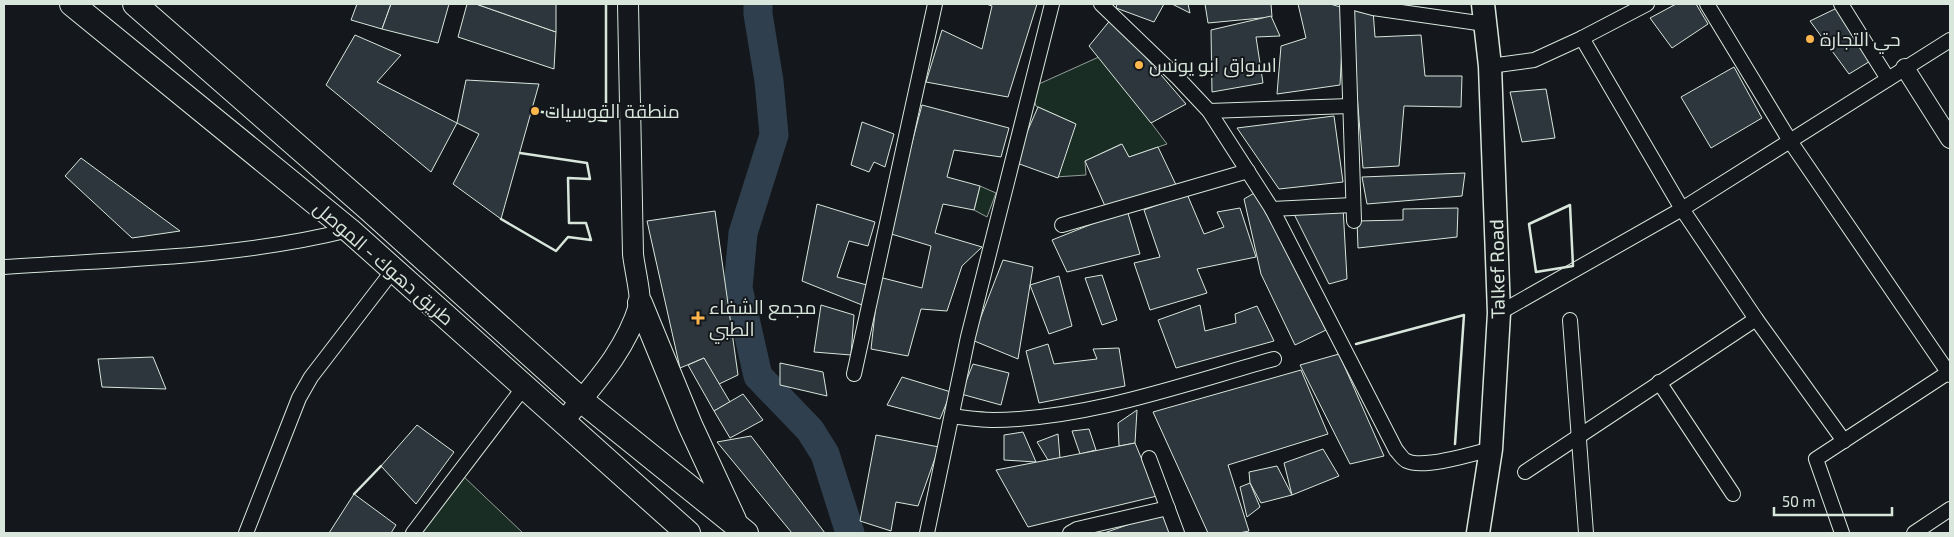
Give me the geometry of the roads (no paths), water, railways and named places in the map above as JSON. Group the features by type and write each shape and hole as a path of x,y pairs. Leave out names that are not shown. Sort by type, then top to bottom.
{"highway":[{"name":"طريق دهوك - الموصل","path":"72,4 349,230 688,533"},
{"name":"طريق دهوك - الموصل","path":"135,4 370,209 581,400 741,529"},
{"path":"640,303 690,425 741,529"}],"main road":[{"path":"563,422 598,381 618,352 640,303 634,268 628,4"},
{"name":"Talkef Road","path":"1478,533 1490,449 1499,313 1490,66 1484,14"}],"street":[{"path":"854,374 935,4"},
{"path":"927,533 968,337 1052,4"},
{"path":"1100,4 1178,78 1209,111 1272,210 1396,450 1407,462 1424,464 1490,449"},
{"path":"1347,4 1354,221"},
{"path":"1358,4 1373,8 1484,14"},
{"path":"1490,66 1534,60 1582,38 1646,4"},
{"path":"1707,4 1790,141 1949,373 1816,460 1842,533"},
{"path":"1841,4 1888,79"},
{"path":"1582,38 1682,209 1756,319 1844,441"},
{"path":"1499,313 1682,209 1950,40"},
{"path":"1905,68 1950,139"},
{"path":"1209,111 1350,106"},
{"path":"1062,225 1248,171"},
{"path":"1272,210 1353,205"},
{"path":"4,267 193,254 310,240 349,230"},
{"path":"246,533 299,398 310,377 394,269"},
{"path":"1525,472 1756,319"},
{"path":"1570,320 1586,533"},
{"path":"952,416 992,420 1063,414 1100,407 1274,359"},
{"path":"1659,382 1733,494"},
{"path":"412,533 524,387"},
{"path":"1149,458 1177,533"},
{"path":"1070,533 1077,529 1168,508"},
{"path":"1914,533 1950,509"}],"waterway":[{"path":"758,4 769,81 774,135 743,233 738,288 758,376 810,430 825,454 850,533"}],"place":[{"name":"حي التجارة","path":"1810,39"},
{"name":"اسواق ابو يونس","path":"1139,65"},
{"name":"منطقة القوسيات","path":"535,111"},
{"name":"مجمع الشفاء الطبي","path":"698,318"}]}
